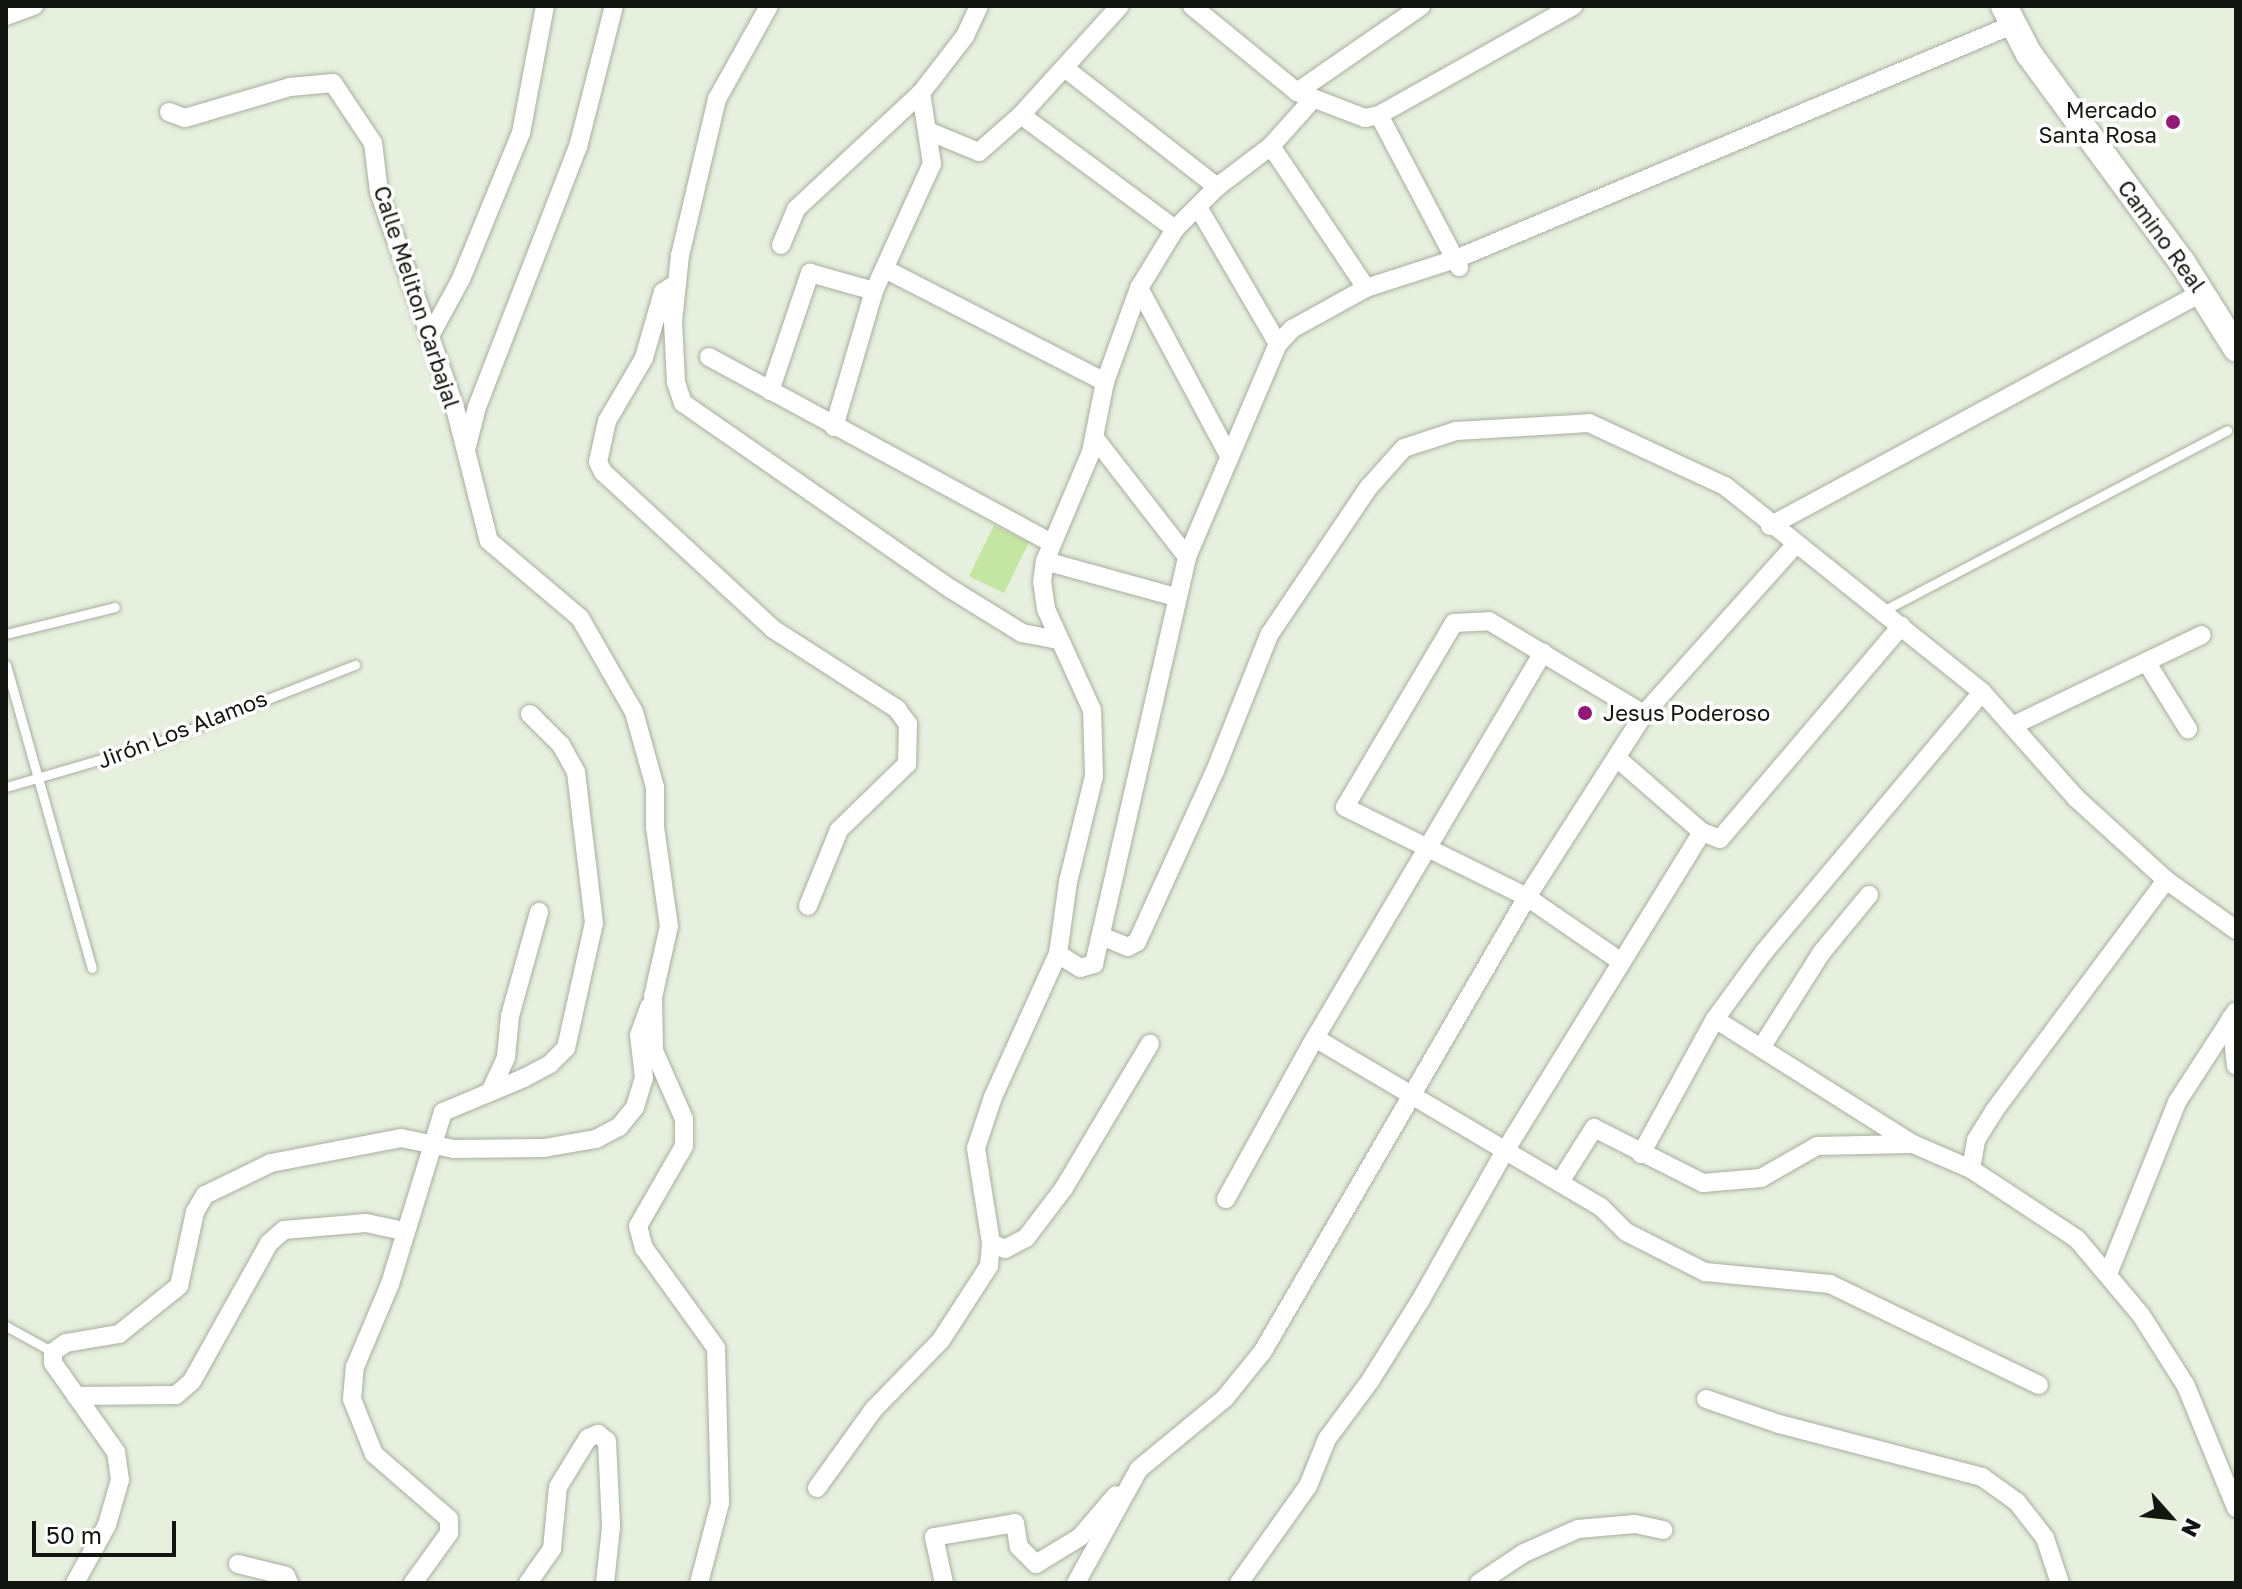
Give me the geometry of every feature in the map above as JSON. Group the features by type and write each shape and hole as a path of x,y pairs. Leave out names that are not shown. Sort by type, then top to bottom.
{"street":[{"path":"6,16 34,6"},
{"path":"431,334 461,279 521,133 545,6"},
{"path":"465,452 477,407 578,147 614,6"},
{"path":"769,6 717,99 677,283 675,367 683,403 962,596 1022,633 1059,640"},
{"path":"781,245 796,209 921,93 965,36 979,6"},
{"path":"928,131 979,152 1066,69 1120,6"},
{"path":"1192,6 1305,96 1365,118 1379,115 1573,6"},
{"path":"817,1488 874,1409 941,1340 982,1283 991,1243 976,1148 993,1097 1058,954 1068,882 1094,776 1095,738 1086,689 1046,609 1045,561 1094,437 1105,382 1139,288 1175,229 1217,187 1271,146 1305,96 1421,6"},
{"path":"1058,954 1087,969 1094,964 1187,557 1278,344 1329,305 1366,288 1457,263 2008,16"},
{"name":"Camino Real","path":"2008,16 2203,292 2236,348"},
{"path":"1066,69 1217,187"},
{"name":"Calle Meliton Carbajal","path":"169,112 185,118 290,87 333,83 373,143 379,192 431,334 489,541 580,618 634,712 655,787 655,827 669,926 653,997"},
{"path":"834,427 874,291 887,270 932,164 921,93"},
{"path":"1021,115 1175,229"},
{"path":"1379,115 1457,263"},
{"path":"1271,146 1366,288"},
{"path":"1198,207 1278,344"},
{"path":"887,270 1105,382"},
{"path":"770,391 810,273 874,291"},
{"path":"677,283 663,292 644,358 607,421 598,462 603,472 773,629 897,709 908,724 907,764 839,830 808,906"},
{"path":"1139,288 1229,456"},
{"path":"1770,526 2203,292"},
{"path":"709,357 1052,543"},
{"path":"1101,936 1128,947 1137,942 1215,771 1269,635 1369,487 1404,448 1456,431 1589,423 1725,486 1794,546 1901,626 1982,692 2076,798 2166,880 2236,930"},
{"path":"1094,437 1187,557"},
{"path":"944,1583 934,1537 1015,1523 1019,1547 1036,1564 1048,1561 1080,1537 1139,1469 1225,1398 1263,1351 1527,897 1644,714 1794,546"},
{"path":"1045,561 1176,597"},
{"path":"1620,961 1527,897 1345,807 1393,720 1454,623 1489,621 1644,714"},
{"path":"1618,759 1702,832 1720,839 1901,626"},
{"path":"2014,725 2202,635"},
{"path":"1226,1199 1315,1038 1543,652"},
{"path":"2147,663 2188,729"},
{"path":"1641,1154 1715,1019 1836,862 1982,692"},
{"path":"413,1583 449,1533 449,1519 374,1454 352,1399 355,1367 390,1284 403,1231 443,1112 550,1064 566,1048 594,923 576,772 561,745 530,714"},
{"path":"1239,1583 1308,1486 1327,1439 1412,1314 1505,1151 1702,832"},
{"path":"1971,1169 1976,1140 1994,1111 2166,880"},
{"path":"1761,1048 1822,952 1869,895"},
{"path":"490,1092 506,1057 510,1016 539,912"},
{"path":"75,1583 107,1525 120,1480 116,1452 53,1363 53,1352 66,1343 119,1334 179,1286 195,1212 205,1195 271,1163 401,1138 432,1145 544,1148 596,1139 619,1127 635,1107 644,1078 639,1035 653,997"},
{"path":"653,997 654,1051 684,1119 684,1146 638,1226 644,1248 716,1348 720,1503 699,1583"},
{"path":"2108,1274 2177,1102 2233,1015"},
{"path":"2233,1015 2236,1066"},
{"path":"1715,1019 1913,1144 1971,1169 2077,1239 2108,1274 2190,1393 2236,1508"},
{"path":"1315,1038 1413,1093 1601,1207 1626,1232 1705,1272 1830,1284 2039,1385"},
{"path":"991,1243 1005,1249 1026,1238 1064,1188 1150,1044"},
{"path":"1560,1182 1594,1128 1703,1183 1761,1178 1817,1146 1913,1144"},
{"path":"76,1396 176,1395 192,1381 269,1243 284,1230 366,1223 403,1231"},
{"path":"1706,1399 1779,1424 1982,1477 2017,1502 2045,1538 2060,1583"},
{"path":"528,1583 549,1556 558,1487 588,1438 598,1434 607,1441 611,1527 605,1583"},
{"path":"1076,1583 1139,1469"},
{"path":"1479,1583 1524,1553 1578,1529 1635,1524 1663,1530"},
{"path":"238,1564 286,1576 289,1583"}],"lane":[{"path":"1881,612 2227,430"},
{"path":"6,634 115,607"},
{"path":"6,665 35,781 92,968"},
{"name":"Jirón Los Alamos","path":"6,787 153,744 355,665"},
{"path":"6,1326 53,1352"}],"green space":[{"path":"994,525 1029,542 1004,593 969,576"}],"place":[{"name":"Mercado Santa Rosa","path":"2173,122"},
{"name":"Jesus Poderoso","path":"1585,713"}]}
